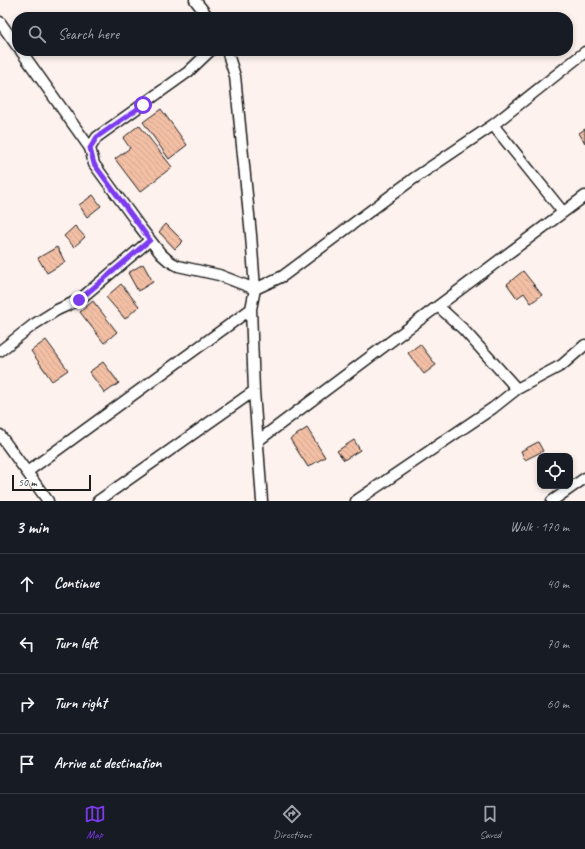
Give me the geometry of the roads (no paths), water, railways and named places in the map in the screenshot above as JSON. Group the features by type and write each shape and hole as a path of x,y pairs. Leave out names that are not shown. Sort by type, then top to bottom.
{"street":[{"path":"195,0 204,12"},
{"path":"0,22 12,39"},
{"path":"25,56 90,148 94,164 161,254 178,266 219,275 254,289 283,276 413,179 493,125 585,52"},
{"path":"90,148 97,137 188,72 205,56"},
{"path":"229,56 235,76 251,235 254,289 251,310 254,391 259,440 262,501"},
{"path":"493,125 563,212"},
{"path":"259,440 585,196"},
{"path":"0,351 33,325 57,310 79,300 150,240"},
{"path":"438,306 463,328 517,389"},
{"path":"27,472 251,310"},
{"path":"356,501 493,408 517,389 562,365 585,345"},
{"path":"98,501 254,391"},
{"path":"0,435 48,501"},
{"path":"552,501 585,478"}]}
